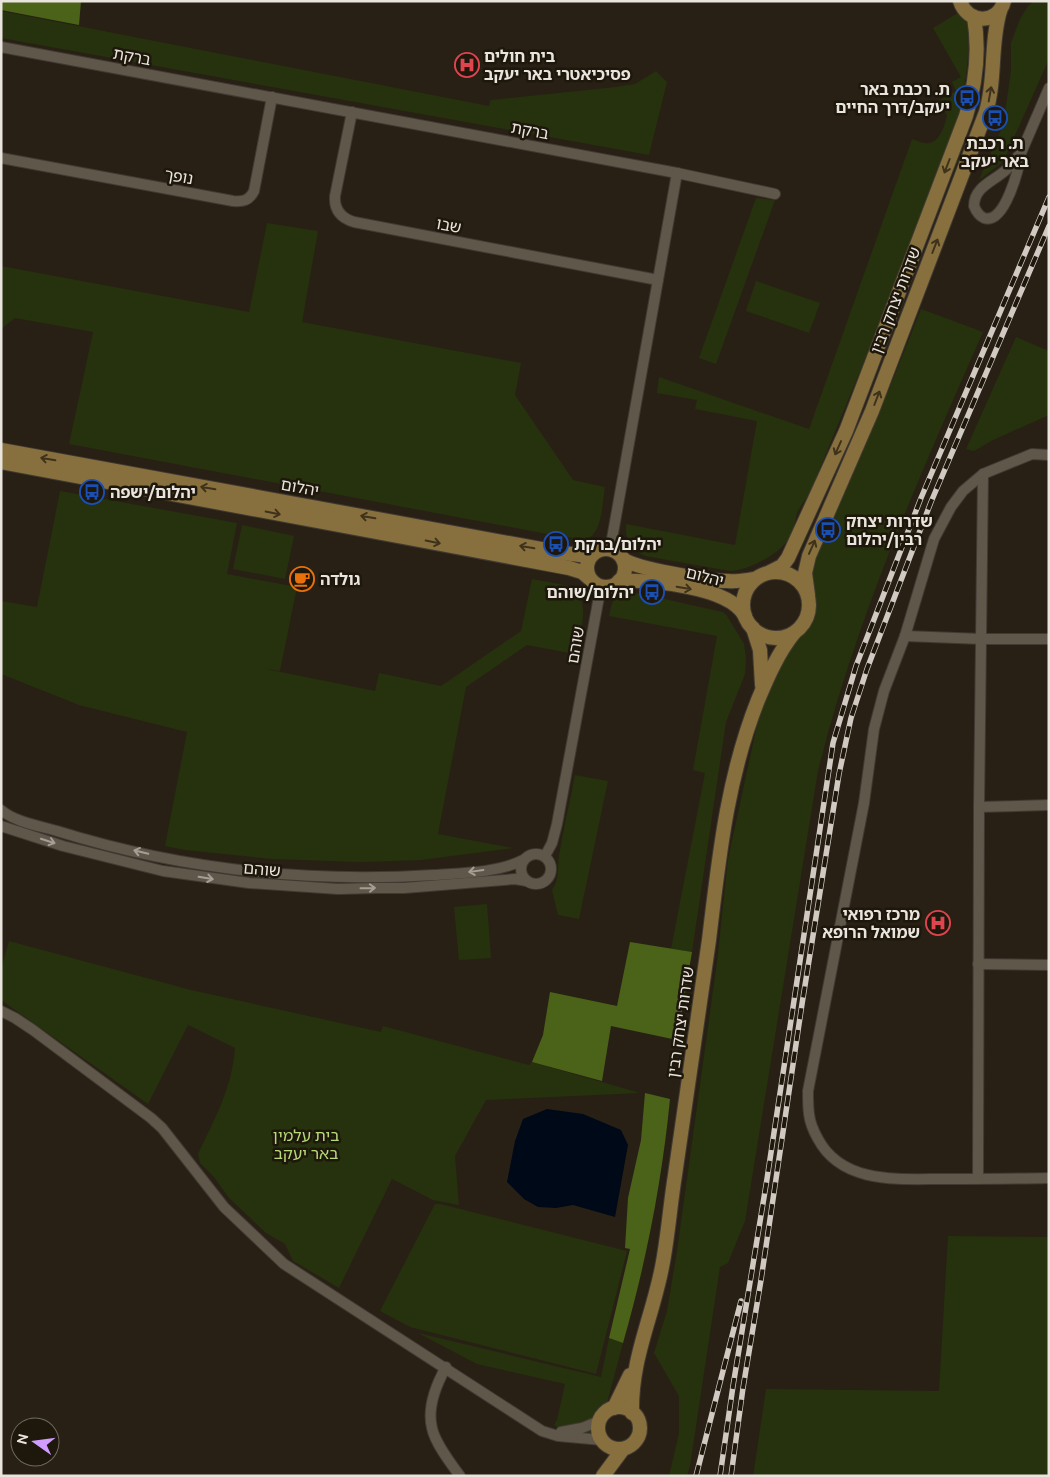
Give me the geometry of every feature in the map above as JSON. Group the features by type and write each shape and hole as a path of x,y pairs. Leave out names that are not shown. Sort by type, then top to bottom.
{"main road":[{"path":"960,1 966,12 974,17 986,19 994,16 1004,5"},
{"name":"שדרות יצחק רבין","path":"808,595 805,573 809,556 872,411 986,112 991,90 994,36 1004,5"},
{"name":"שדרות יצחק רבין","path":"770,572 782,566 788,558 846,431 963,125 971,100 977,67 974,17"},
{"name":"יהלום","path":"1,450 563,554 593,554"},
{"name":"יהלום","path":"1,462 570,568 582,572 589,578"},
{"path":"602,549 610,550 619,554 623,559 624,572 619,582 607,587 601,586 589,578 587,565 593,554 602,549"},
{"name":"יהלום","path":"623,559 631,564 642,567 707,579 727,581 755,579"},
{"path":"770,572 787,573 794,577 800,582 808,595 810,604 805,622 794,633 781,638 761,635 753,628 745,616 744,596 748,587 755,579 770,572"},
{"name":"יהלום","path":"619,582 655,583 714,594 732,602 741,609 745,616"},
{"name":"שדרות יצחק רבין","path":"753,628 760,650 762,690"},
{"name":"שדרות יצחק רבין","path":"599,1421 608,1410 614,1408 626,1385 636,1360 662,1268 729,798 740,750 762,690 783,647 794,633"},
{"name":"שדרות יצחק רבין","path":"603,1476 623,1448 634,1442 639,1430 639,1424 632,1413 632,1386 636,1360"},
{"path":"614,1408 620,1407 632,1413"},
{"path":"599,1421 599,1434 603,1442 613,1448 623,1448"},
{"path":"598,1476 603,1442"}],"street":[{"name":"ברקת","path":"1,47 678,173 775,194"},
{"path":"1021,153 1008,168 982,187 977,193 974,206 982,217 990,219 1002,210 1019,164 1021,153 1049,88"},
{"name":"נופך","path":"1,158 233,201 244,201 250,198 254,192 272,97"},
{"name":"שבו","path":"352,112 335,196 335,207 343,218 354,222 658,280"},
{"path":"610,550 678,173"},
{"path":"1049,455 1032,454 983,474 963,491 951,507 934,539 905,636 884,690 874,729 862,813 808,1091 809,1114 814,1132 822,1146 832,1158 860,1174 891,1179 1049,1178"},
{"path":"978,1179 979,807 983,474"},
{"name":"שוהם","path":"545,856 552,843 557,824 601,586"},
{"path":"905,636 1049,639"},
{"path":"979,807 1049,805"},
{"path":"1,811 1,816"},
{"name":"שוהם","path":"1,811 13,817 80,838 184,861 265,874 335,877 412,876 472,872 507,866 523,860"},
{"name":"שוהם","path":"1,826 55,844 163,871 257,884 338,889 404,888 515,879 527,881"},
{"path":"534,853 545,856 551,866 548,878 538,884 527,881 521,871 523,860 528,855 534,853"},
{"path":"978,964 1049,965"},
{"path":"1,1011 32,1030 151,1118 162,1128 224,1208 284,1264 446,1367 542,1431 558,1436 603,1442"},
{"path":"446,1367 438,1380 431,1410 432,1429 460,1476"},
{"path":"542,1431 572,1430 599,1421"}],"green space":[{"path":"1,1 81,1 79,25 1,10"},
{"path":"1034,1 1049,1 1049,59 1003,162 979,180 1001,130 1005,113 1011,71 1011,43 1020,19 1028,6"},
{"path":"1,11 489,106 491,100 635,84 656,71 667,82 649,155 1,38"},
{"path":"956,14 963,14 969,21 968,55 964,89 957,122 947,154 923,219 810,493 797,513 793,532 789,539 766,559 738,570 730,571 645,556 630,544 626,524 735,545 757,421 695,409 697,400 657,393 659,377 809,429 912,139 923,143 930,143 938,138 945,124 947,115 938,101 956,91 952,82 961,77 933,28"},
{"path":"756,198 775,200 716,364 699,358"},
{"path":"267,223 318,231 302,322 521,363 515,395 573,480 605,487 601,517 592,536 586,540 542,533 69,444 93,332 15,318 1,329 1,266 249,312"},
{"path":"756,281 820,303 809,333 746,311"},
{"path":"921,309 983,332 891,548 870,603 833,714 818,771 745,1221 728,1263 720,1267 690,1466 687,1476 669,1476 679,1433 679,1396 654,1353 667,1311 677,1251 717,962 728,859 762,702 777,665 808,628 813,601 810,578 815,554 845,493"},
{"path":"1016,337 1049,351 1049,415 993,440 974,451 966,449"},
{"path":"60,491 237,523 227,574 297,587 280,671 261,668 375,691 379,673 441,686 521,631 532,579 570,586 577,593 583,608 582,627 575,654 527,645 466,687 438,834 513,848 421,860 361,862 272,859 185,850 165,846 187,732 79,705 1,674 1,601 37,607"},
{"path":"242,525 294,536 285,579 233,569"},
{"path":"619,593 642,594 723,612 744,644 746,658 745,674 726,722 692,952 671,949 705,773 693,770 717,636 609,616 615,598"},
{"path":"575,775 608,781 579,919 558,915 552,890 557,878 558,860"},
{"path":"487,904 491,958 459,960 454,907"},
{"name":"בית עלמין באר יעקב","path":"9,941 191,990 381,1032 383,1026 529,1065 532,1062 640,1093 486,1100 455,1156 459,1205 433,1200 392,1179 339,1288 293,1261 285,1244 266,1233 229,1198 214,1177 200,1163 198,1154 226,1090 235,1048 188,1025 148,1104 1,1000 1,969"},
{"path":"630,942 692,952 677,1040 611,1026 602,1081 532,1062 543,1035 550,992 617,1006"},
{"path":"645,1093 670,1099 663,1160 652,1222 639,1283 623,1343 609,1338 630,1249 625,1248 628,1198 641,1140"},
{"path":"435,1204 627,1251 596,1374 410,1327 380,1311"},
{"path":"948,1236 1049,1237 1049,1476 753,1476 766,1389 939,1391"},
{"path":"418,1333 601,1377 609,1338 623,1343 596,1444 570,1435 554,1425 557,1420 565,1384 477,1364"}],"water":[{"path":"547,1109 583,1114 621,1130 628,1145 615,1217 573,1205 556,1208 538,1207 524,1199 507,1182 515,1141 523,1119"}],"railway":[{"path":"720,1476 833,743 856,666 921,498 1049,197"},
{"path":"731,1476 802,1004 839,774 851,718 867,669 931,502 1049,226"},
{"path":"696,1476 741,1301"}],"place":[{"name":"בית חולים פסיכיאטרי באר יעקב","path":"467,65"},
{"name":"ת. רכבת באר יעקב/דרך החיים","path":"967,98"},
{"name":"ת. רכבת באר יעקב","path":"995,118"},
{"name":"יהלום/ישפה","path":"92,492"},
{"name":"שדרות יצחק רבין/יהלום","path":"828,530"},
{"name":"יהלום/ברקת","path":"556,544"},
{"name":"גולדה","path":"302,579"},
{"name":"יהלום/שוהם","path":"652,592"},
{"name":"מרכז רפואי שמואל הרופא","path":"938,923"}]}
